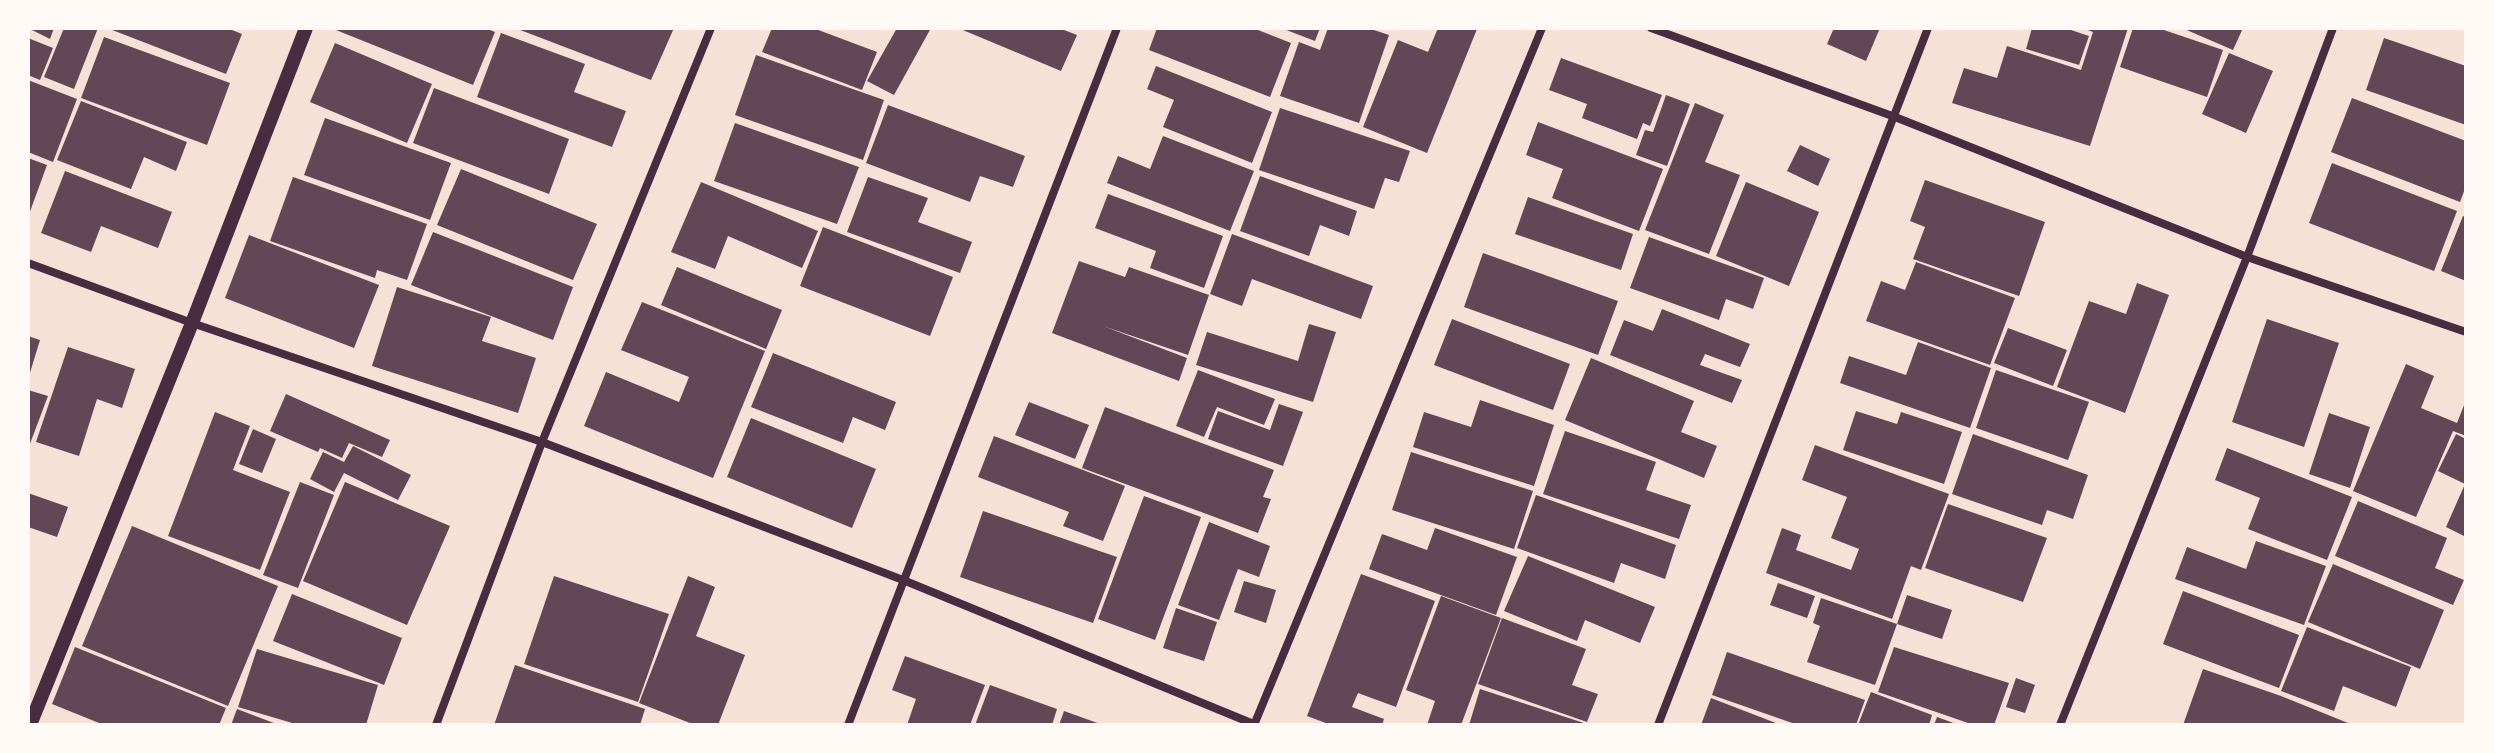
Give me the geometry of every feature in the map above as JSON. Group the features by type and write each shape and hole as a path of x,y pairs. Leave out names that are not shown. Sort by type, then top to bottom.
{"street":[{"path":"30,725 192,323 306,28"},
{"path":"436,725 542,442 711,28"},
{"path":"848,725 1117,28"},
{"path":"28,263 192,323 542,442 903,580 1254,725 1542,28"},
{"path":"1651,28 1895,117 2247,257 2466,332"},
{"path":"1658,725 1928,28"},
{"path":"2060,725 2247,257 2333,28"}],"building":[{"path":"28,28 54,28 50,39"},
{"path":"64,28 98,28 74,89 44,77"},
{"path":"107,28 227,28 242,34 226,74"},
{"path":"331,28 485,28 495,32 473,85"},
{"path":"515,28 674,28 651,80"},
{"path":"772,28 813,28 877,52 862,90 762,52"},
{"path":"897,28 931,28 894,95 867,81"},
{"path":"958,28 1059,28 1077,35 1061,71"},
{"path":"1157,28 1253,28 1291,43 1270,97 1149,50"},
{"path":"1281,28 1320,28 1315,41"},
{"path":"1328,28 1368,28 1389,35 1359,123 1280,96 1299,42 1320,50"},
{"path":"1438,28 1477,29 1427,153 1363,127 1398,40 1428,52"},
{"path":"1834,28 1880,28 1866,61 1827,44"},
{"path":"2032,28 2065,28 2089,36 2079,65 2026,49"},
{"path":"2082,28 2128,28 2090,146 1952,103 1964,68 1997,78 2007,46 2081,70 2093,32"},
{"path":"2133,28 2158,28 2223,50 2207,97 2120,67"},
{"path":"2182,28 2243,28 2233,50"},
{"path":"501,33 585,64 574,92 626,111 612,147 477,97"},
{"path":"104,37 230,83 207,145 81,98"},
{"path":"28,38 53,48 40,80 28,75"},
{"path":"2384,38 2466,66 2466,125 2366,90"},
{"path":"335,43 432,84 407,143 310,102"},
{"path":"2229,53 2273,71 2246,133 2202,114"},
{"path":"756,55 884,100 863,160 735,115"},
{"path":"1561,58 1662,95 1650,126 1643,123 1637,139 1582,118 1587,104 1549,90"},
{"path":"1156,66 1272,112 1252,163 1163,127 1174,100 1147,89"},
{"path":"28,80 77,99 53,162 28,152"},
{"path":"434,88 569,139 549,194 413,143"},
{"path":"1666,95 1690,104 1667,166 1636,155 1645,130 1653,132"},
{"path":"2352,98 2466,141 2466,186 2460,202 2331,152"},
{"path":"81,101 187,142 176,171 144,157 131,189 57,160"},
{"path":"1695,103 1724,115 1705,162 1740,175 1709,254 1645,230"},
{"path":"888,105 1025,156 1013,187 980,176 970,202 866,163"},
{"path":"1280,108 1410,151 1399,182 1385,178 1374,209 1259,170"},
{"path":"325,118 451,163 430,220 304,175"},
{"path":"1538,122 1663,169 1639,231 1552,198 1563,169 1526,155"},
{"path":"735,123 859,167 837,224 714,181"},
{"path":"1163,136 1254,171 1230,231 1107,183 1118,156 1150,169"},
{"path":"1800,145 1830,159 1818,186 1787,171"},
{"path":"28,158 47,165 28,217"},
{"path":"2332,163 2457,211 2434,271 2309,223"},
{"path":"461,169 597,224 573,280 437,225"},
{"path":"65,171 172,212 158,248 101,226 91,252 41,233"},
{"path":"1260,176 1357,211 1349,236 1320,225 1309,256 1240,231"},
{"path":"293,177 427,224 407,280 377,270 375,278 270,241"},
{"path":"868,177 928,198 918,222 972,242 960,273 847,232"},
{"path":"1925,180 2045,222 2019,296 1913,259 1925,227 1910,221"},
{"path":"701,182 818,231 802,268 728,236 715,269 671,252"},
{"path":"1746,182 1819,212 1789,286 1716,256"},
{"path":"1108,194 1223,236 1204,288 1150,268 1156,251 1095,228"},
{"path":"1528,197 1633,234 1621,270 1515,234"},
{"path":"2463,216 2466,217 2466,281 2441,271"},
{"path":"823,227 953,277 930,336 800,286"},
{"path":"433,232 573,287 553,340 411,285"},
{"path":"1232,234 1373,286 1361,319 1252,279 1242,306 1210,294"},
{"path":"249,235 379,285 354,348 225,298"},
{"path":"1649,237 1764,278 1753,309 1726,299 1719,320 1630,288"},
{"path":"1483,253 1618,301 1598,355 1464,307"},
{"path":"1079,261 1125,277 1129,267 1209,295 1188,355 1103,326 1187,358 1179,381 1052,333"},
{"path":"1916,262 2015,298 1990,365 1866,321 1881,281 1905,290"},
{"path":"677,267 782,310 766,349 661,305"},
{"path":"2137,283 2169,295 2125,413 2057,387 2089,301 2126,314"},
{"path":"397,287 491,317 482,341 536,358 518,413 372,366"},
{"path":"642,302 765,351 713,478 584,426 606,372 679,402 689,377 621,350"},
{"path":"1662,309 1750,344 1740,367 1705,354 1700,365 1742,380 1732,403 1610,355 1624,320 1653,331"},
{"path":"1452,319 1570,364 1553,410 1434,365"},
{"path":"2267,319 2339,343 2304,447 2232,422"},
{"path":"1309,324 1336,332 1313,402 1196,365 1207,332 1298,361"},
{"path":"2008,328 2067,350 2053,386 1994,363"},
{"path":"28,336 40,340 29,376 28,376"},
{"path":"1918,342 1991,368 1970,428 1840,383 1849,356 1906,375"},
{"path":"68,347 135,369 122,408 97,399 79,456 36,442"},
{"path":"773,353 896,402 885,430 853,417 843,443 751,407"},
{"path":"1591,358 1694,401 1681,432 1717,446 1704,478 1565,420"},
{"path":"2406,364 2434,376 2421,408 2457,423 2466,400 2466,436 2453,431 2416,517 2353,491"},
{"path":"1198,370 1275,399 1264,425 1217,407 1204,437 1176,426"},
{"path":"1996,370 2089,402 2068,460 1976,428"},
{"path":"28,390 48,396 28,449"},
{"path":"286,394 390,440 382,457 349,443 342,458 320,448 318,452 270,431"},
{"path":"1480,400 1554,425 1534,486 1413,447 1424,412 1471,427"},
{"path":"1029,402 1089,425 1075,459 1015,435"},
{"path":"1279,404 1303,412 1283,466 1208,439 1218,411 1270,430"},
{"path":"1105,407 1274,470 1263,497 1271,499 1258,533 1082,468"},
{"path":"1856,411 1897,424 1901,412 1962,432 1944,484 1843,450"},
{"path":"215,412 250,426 233,470 290,492 260,570 168,536"},
{"path":"2329,413 2370,427 2350,488 2309,474"},
{"path":"751,418 876,469 852,528 727,477"},
{"path":"253,429 276,439 262,473 239,464"},
{"path":"1565,431 1656,462 1646,490 1691,505 1679,539 1543,494"},
{"path":"1973,434 2088,475 2073,519 2047,510 2042,525 1952,494"},
{"path":"2456,434 2466,439 2466,537 2446,527 2465,484 2438,471"},
{"path":"994,436 1125,486 1103,541 1063,526 1069,512 978,477"},
{"path":"1815,445 1949,494 1921,570 1911,566 1892,619 1766,573 1782,528 1801,535 1796,550 1851,570 1859,549 1831,538 1847,497 1802,480"},
{"path":"353,446 411,475 398,500 344,473 334,492 310,479 323,452 344,462"},
{"path":"2227,448 2352,497 2327,560 2248,529 2260,498 2215,480"},
{"path":"1411,452 1533,491 1514,549 1392,510"},
{"path":"300,482 334,495 298,588 263,575"},
{"path":"345,482 450,526 407,625 303,581"},
{"path":"28,493 68,507 57,537 28,527"},
{"path":"1536,495 1676,545 1665,579 1621,563 1614,583 1517,548"},
{"path":"1144,496 1201,517 1155,640 1098,619"},
{"path":"2358,501 2447,538 2435,568 2464,580 2453,605 2335,556"},
{"path":"1948,504 2047,538 2023,602 1925,568"},
{"path":"983,511 1117,557 1093,623 960,577"},
{"path":"1209,522 1270,546 1259,577 1238,569 1219,620 1178,605"},
{"path":"132,526 278,586 228,706 82,646"},
{"path":"1435,528 1517,557 1496,615 1369,569 1382,534 1427,550"},
{"path":"2256,541 2326,566 2304,625 2175,579 2187,547 2246,569"},
{"path":"1528,556 1655,607 1640,643 1585,620 1577,641 1504,611"},
{"path":"2333,564 2444,610 2420,669 2308,622"},
{"path":"1361,574 1435,601 1396,707 1358,693 1352,707 1384,719 1382,725 1331,725 1307,716"},
{"path":"554,576 669,614 638,702 524,664"},
{"path":"688,576 715,587 696,636 745,655 718,725 695,725 639,703"},
{"path":"1244,581 1276,590 1266,623 1234,612"},
{"path":"1778,583 1815,596 1807,618 1770,605"},
{"path":"2183,591 2299,635 2279,688 2163,644"},
{"path":"292,594 402,638 384,685 273,641"},
{"path":"1907,595 1952,610 1942,639 1897,624"},
{"path":"1441,596 1501,618 1461,725 1427,725 1435,701 1406,690"},
{"path":"1821,598 1897,624 1875,685 1807,662 1820,626 1813,623"},
{"path":"1176,608 1217,622 1204,661 1163,648"},
{"path":"1502,618 1586,649 1572,685 1598,694 1587,722 1478,684"},
{"path":"2307,627 2411,667 2396,707 2343,686 2334,711 2281,691"},
{"path":"75,647 226,708 219,725 104,725 52,704"},
{"path":"1894,647 2009,683 1994,725 1974,725 1878,692"},
{"path":"257,649 378,685 366,725 299,725 238,707"},
{"path":"1727,652 1865,700 1856,725 1798,725 1712,695"},
{"path":"905,656 985,685 970,725 907,725 916,699 892,690"},
{"path":"515,665 645,709 640,725 494,725"},
{"path":"2203,669 2281,696 2353,725 2183,725"},
{"path":"2016,678 2035,685 2025,713 2006,707"},
{"path":"990,685 1057,709 1052,725 975,725"},
{"path":"1480,689 1587,724 1587,725 1469,725"},
{"path":"1871,692 1932,715 1929,725 1858,725"},
{"path":"1711,698 1781,725 1701,725"},
{"path":"237,709 279,725 231,725"},
{"path":"1064,711 1103,725 1059,725"},
{"path":"1937,717 1959,725 1934,725"}]}
